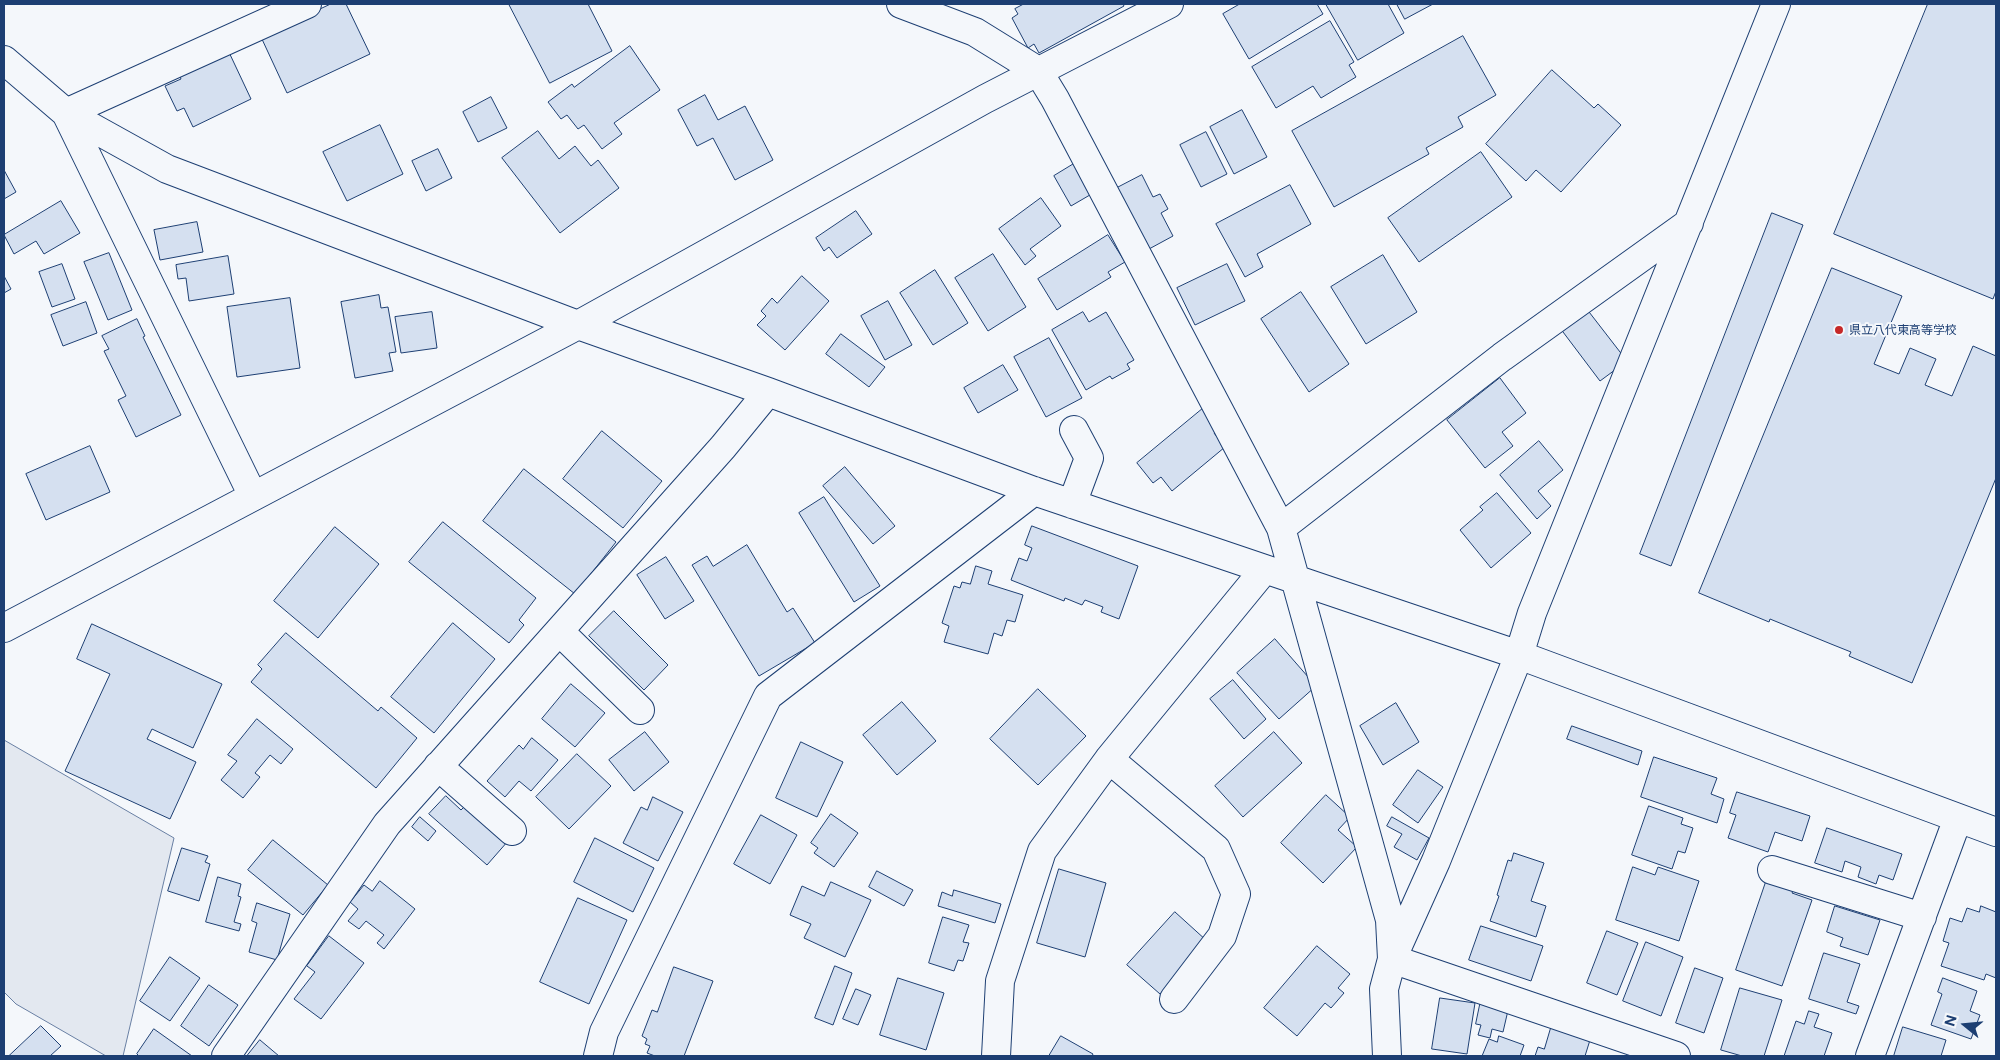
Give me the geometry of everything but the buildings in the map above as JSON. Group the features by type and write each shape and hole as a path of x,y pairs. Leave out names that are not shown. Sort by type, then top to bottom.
{"street":[{"path":"66,112 307,4"},
{"path":"901,4 975,32 1038,71 1055,99 1281,528 1390,920 1392,959"},
{"path":"4,628 578,325 1038,71 1169,4"},
{"path":"1387,1056 1384,989 1392,959 1436,861 1519,655 1532,613 1776,4"},
{"path":"4,60 66,112 167,169 578,325 768,392 1034,491 1519,655 1996,832"},
{"path":"66,112 253,496"},
{"path":"1281,528 1502,357 1689,222"},
{"path":"226,1056 387,824 723,447 768,392"},
{"path":"1072,504 1089,458 1074,430"},
{"path":"598,1056 604,1032 768,696 1034,491"},
{"path":"996,1056 1000,981 1042,851 1109,759 1264,570"},
{"path":"559,630 640,710"},
{"path":"1109,759 1216,849 1236,894 1222,936 1174,999"},
{"path":"438,766 512,831"},
{"path":"1870,1056 1958,818"},
{"path":"1772,870 1922,917"},
{"path":"1392,959 1676,1056"}],"shaded area":[{"path":"4,740 174,838 123,1056 106,1056 16,1004 4,992"}],"place":[{"name":"県立八代東高等学校","path":"1839,330"}]}
